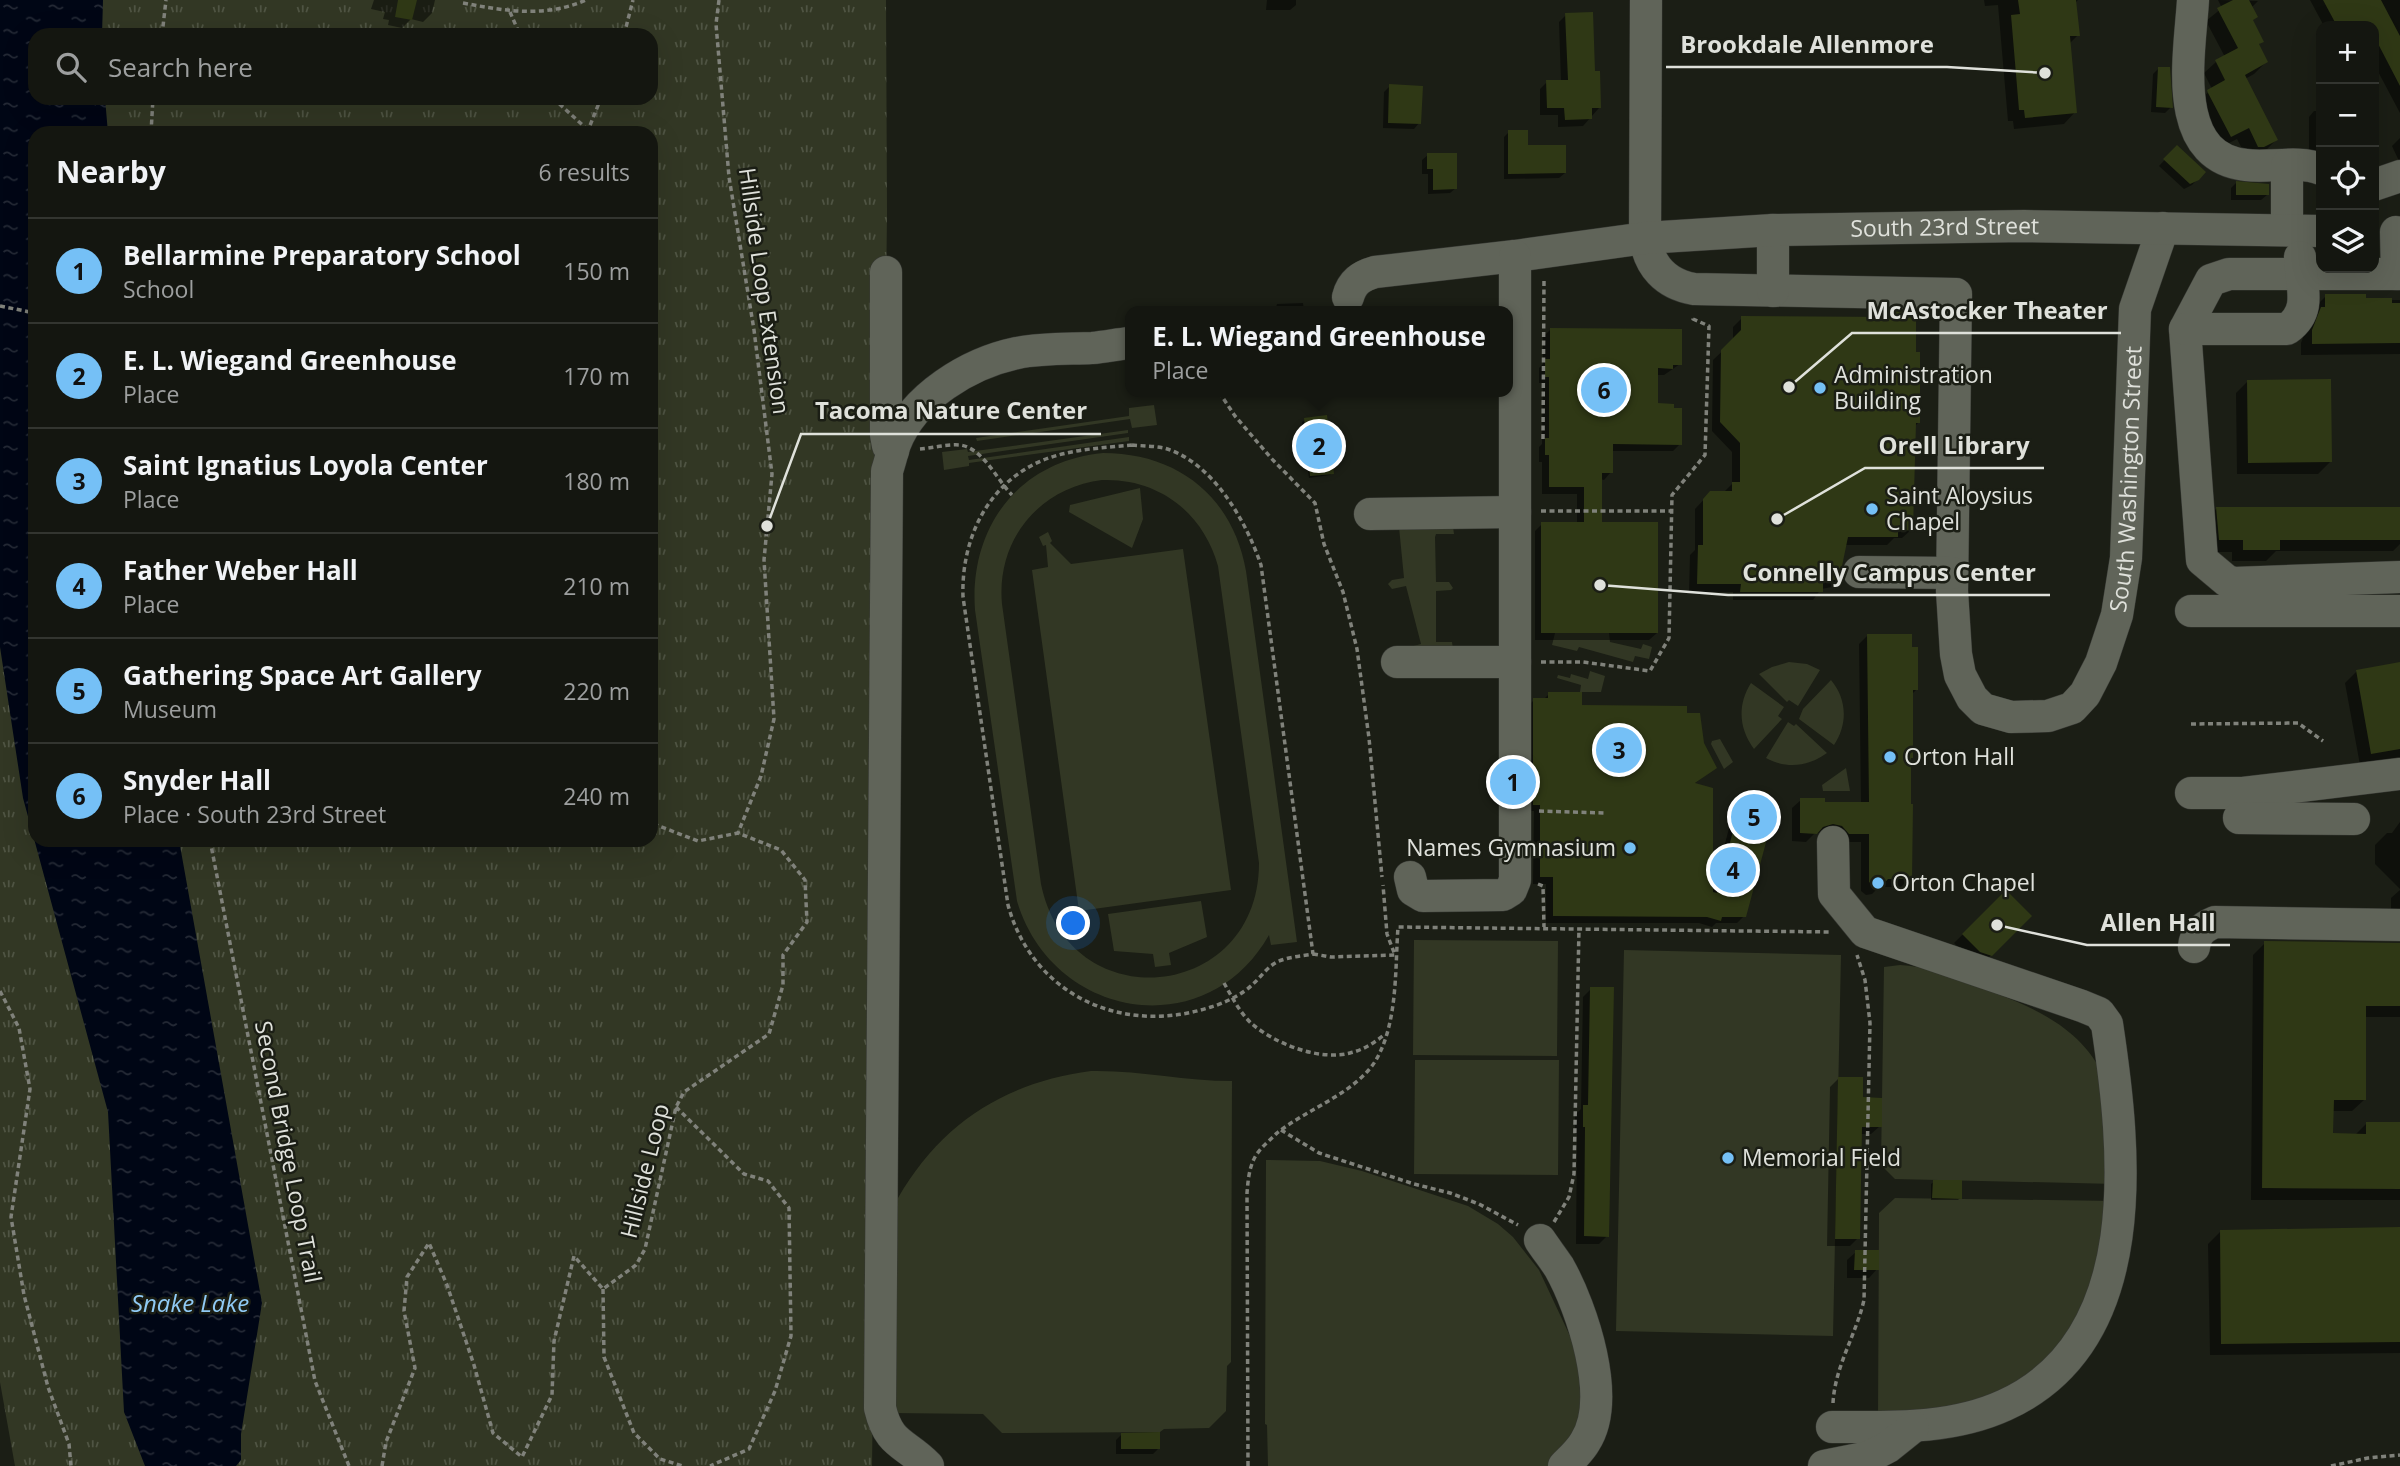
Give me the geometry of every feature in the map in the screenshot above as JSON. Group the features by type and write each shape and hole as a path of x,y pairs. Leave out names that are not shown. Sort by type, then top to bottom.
{"street":[{"path":"1646,0 1645,238 1650,260 1660,273 1669,281 1693,289 1956,294 1952,573 1859,572"},
{"path":"2193,0 2188,90 2191,114 2199,134 2211,150 2235,163 2304,165 2316,168"},
{"path":"2185,329 2287,329 2296,323 2302,311 2305,290 2300,274 2303,231 2287,165"},
{"path":"2379,183 2400,176"},
{"name":"South 23rd Street","path":"1348,297 1357,280 1375,272 1645,238 1773,230 2024,226 2303,231"},
{"name":"South Washington Street","path":"1952,573 1956,654 1960,675 1972,698 1983,709 2011,717 2048,716 2072,708 2088,689 2109,641 2121,591 2126,558 2135,309 2163,228"},
{"path":"1773,230 1773,291"},
{"path":"2236,597 2227,581 2202,560 2185,329 2211,280 2229,274 2399,274 2390,232"},
{"path":"1410,877 1413,890 1423,896 1503,895 1514,886 1514,256"},
{"path":"886,272 886,435 888,446 893,451"},
{"path":"928,1466 895,1441 885,1426 880,1408 887,471 893,451 908,422 922,404 940,388 961,375 1015,354 1125,344"},
{"path":"1370,513 1515,512"},
{"path":"2191,611 2236,597 2400,578"},
{"path":"2236,597 2400,611"},
{"path":"1397,662 1515,662"},
{"path":"2190,793 2243,793 2400,774"},
{"path":"2239,818 2354,819"},
{"path":"1832,1427 1913,1427 1971,1415 2003,1406 2026,1394 2052,1373 2070,1354 2087,1328 2101,1298 2113,1260 2120,1212 2122,1164 2108,1024 2099,1013 1860,941 1834,894 1833,842"},
{"path":"2194,947 2202,928 2215,922 2400,925"},
{"path":"1541,1240 1559,1267 1577,1309 1588,1346 1597,1398 1586,1441 1564,1466"},
{"path":"1824,1466 1869,1457 1888,1447 1913,1427"}],"path":[{"path":"163,28 166,0"},
{"path":"463,3 510,12 555,9 586,0"},
{"path":"626,28 633,0"},
{"name":"Hillside Loop Extension","path":"719,0 716,24 729,177 754,330 772,474 764,560 774,719 761,776 738,833"},
{"path":"510,12 517,28"},
{"path":"151,126 153,105"},
{"path":"560,105 582,126"},
{"path":"589,126 598,105"},
{"path":"1515,662 1583,662 1650,671 1670,638 1672,495 1705,456 1709,326 1693,319 1693,289"},
{"path":"0,306 28,312"},
{"path":"1222,397 1271,458 1315,503 1324,544 1351,619 1369,738 1387,934 1395,955"},
{"path":"893,451 960,445 971,449 981,456 1012,495"},
{"path":"1313,954 1261,565 1243,522 1228,497 1194,464 1167,449 1132,445 1060,455 1041,461 991,499 975,525 967,554 963,589 1009,905 1021,942 1056,983 1081,999 1113,1013 1145,1017 1179,1015 1212,1007 1252,986 1277,962 1313,954 1331,957 1395,955"},
{"path":"1515,512 1672,511"},
{"path":"2191,724 2298,723 2323,741"},
{"path":"1533,811 1604,813"},
{"path":"658,826 698,841 738,833"},
{"name":"Hillside Loop","path":"603,1289 636,1265 645,1248 676,1107 684,1092 768,1034 783,985 783,955 807,922 805,880 781,850 738,833"},
{"name":"Second Bridge Loop Trail","path":"211,847 315,1381 349,1466"},
{"path":"1248,1466 1247,1193 1250,1171 1256,1154 1281,1130 1352,1086 1375,1061 1392,1009 1398,927 1580,928 1860,941 1870,1023 1864,1300 1859,1321 1838,1373 1833,1393 1832,1427"},
{"path":"1281,1130 1319,1153 1479,1204 1541,1240 1569,1197 1574,1174 1580,928"},
{"path":"1224,983 1252,1023 1271,1036 1314,1052 1331,1055 1349,1053 1371,1045 1386,1034"},
{"path":"0,991 19,1028 30,1089 11,1217 24,1295 48,1387 69,1444 71,1466"},
{"path":"676,1107 744,1174 768,1181 789,1208 791,1336 775,1391 748,1449 710,1466"},
{"path":"382,1466 386,1442 415,1368 404,1311 407,1277 429,1243 447,1285 474,1365 493,1433 522,1457 552,1395 554,1341 574,1255 603,1289 604,1356 634,1433 660,1459 683,1466"},
{"path":"2331,1466 2400,1455"}],"green space":[{"path":"0,0 886,0 887,213 872,1466 15,1466 0,1382"},
{"path":"1154,405 1157,425 1132,428 1130,419 977,441 976,438 1129,416 1129,408"},
{"path":"1128,430 1128,433 968,456 969,460 1129,437 1129,441 969,463 969,466 944,470 942,452 967,449 968,452"},
{"path":"1103,453 1130,455 1155,461 1178,471 1198,484 1215,501 1229,521 1246,571 1297,942 1271,945 1269,935 1242,970 1208,993 1171,1004 1132,1004 1096,993 1062,972 1035,941 1017,901 975,610 975,580 981,552 991,526 1005,503 1024,484 1047,469 1073,459","holes":["1102,480 1142,485 1175,502 1201,530 1218,566 1259,863 1251,909 1229,944 1197,967 1161,977 1122,974 1087,958 1058,928 1041,884 1002,604 1006,559 1014,539 1026,521 1041,506 1079,485"]},
{"path":"1140,488 1143,519 1132,548 1069,512 1070,505"},
{"path":"1399,527 1453,527 1454,534 1436,534 1435,537 1436,582 1449,582 1453,588 1436,591 1436,642 1452,642 1453,649 1406,648 1421,644 1406,586 1392,589 1388,584 1392,580 1404,578"},
{"path":"1048,532 1052,541 1050,543 1071,564 1183,549 1231,890 1079,911 1032,570 1048,567 1046,545 1043,546 1039,537"},
{"path":"1555,633 1609,633 1610,642 1641,649 1643,644 1652,647 1649,659 1635,656 1633,662 1579,647 1577,651 1552,645"},
{"path":"1789,662 1807,664 1820,670 1798,706 1789,700 1787,702 1759,674"},
{"path":"1590,671 1605,676 1601,692 1580,692 1581,685 1557,678 1558,675 1570,678 1571,674 1588,679"},
{"path":"1831,680 1840,695 1844,712 1842,729 1834,745 1799,719 1803,709"},
{"path":"1751,683 1784,707 1778,716 1782,719 1754,749 1745,733 1742,717 1743,700"},
{"path":"1788,722 1794,726 1796,724 1827,753 1797,765 1781,764 1766,758"},
{"path":"1720,739 1733,762 1724,769 1711,744 1712,741"},
{"path":"1846,768 1850,791 1823,791 1822,785"},
{"path":"1201,901 1207,937 1169,953 1171,965 1155,967 1153,954 1114,951 1108,914"},
{"path":"1414,940 1558,941 1557,1056 1413,1055"},
{"name":"Memorial Field","path":"1624,950 1841,955 1833,1336 1616,1331"},
{"path":"1900,965 1934,971 2029,1007 2066,1030 2082,1044 2096,1062 2107,1086 2116,1184 1895,1179 1881,1165 1884,967"},
{"path":"1415,1060 1559,1060 1558,1175 1414,1174"},
{"path":"1091,1071 1232,1081 1231,1362 1227,1366 1226,1411 1209,1428 1164,1429 1160,1432 1002,1433 983,1414 891,1413 898,1198 934,1148 979,1110 1031,1085"},
{"path":"1266,1160 1320,1161 1362,1171 1468,1206 1498,1224 1513,1237 1539,1270 1579,1360 1581,1424 1555,1466 1268,1466 1265,1424"},
{"path":"1895,1198 2115,1201 2082,1322 2007,1398 1878,1420 1879,1213"}],"water":[{"name":"Snake Lake","path":"0,0 103,0 102,28 28,28 28,105 106,105 107,126 28,126 28,816 0,647"},
{"name":"Snake Lake","path":"36,847 180,847 262,1303 241,1434 241,1460 236,1466 145,1466 124,1412 108,1112"}],"building":[{"path":"398,0 417,0 412,20 395,17"},
{"path":"2018,0 2076,0 2080,36 2070,36 2077,113 2025,118 2024,110 2019,110 2011,15 2020,14"},
{"path":"2233,0 2249,0 2258,17 2253,20 2264,42 2259,44 2268,62 2245,75 2278,140 2264,147 2258,147 2249,128 2231,137 2207,90 2225,80 2215,60 2238,48 2217,8"},
{"path":"2323,0 2381,0 2400,36 2400,86 2379,46 2379,21 2334,21"},
{"path":"1593,12 1595,71 1600,71 1601,108 1592,108 1592,119 1565,120 1564,108 1547,108 1546,80 1568,80 1565,13"},
{"path":"2158,67 2170,67 2173,108 2156,107"},
{"path":"1389,84 1423,86 1421,124 1388,123"},
{"path":"1508,130 1528,130 1528,145 1566,145 1566,173 1508,174"},
{"path":"2177,145 2206,172 2199,180 2190,184 2163,159"},
{"path":"1427,153 1457,153 1457,189 1433,190 1433,169 1427,169"},
{"path":"2236,181 2269,184 2269,195 2236,195"},
{"path":"2325,294 2366,294 2366,298 2392,298 2392,303 2400,303 2400,343 2312,344 2312,330 2321,307 2325,307"},
{"path":"1888,311 1916,312 1916,352 1920,352 1920,423 1916,423 1913,530 1898,531 1898,537 1848,537 1841,571 1842,579 1823,581 1823,592 1740,592 1741,584 1697,584 1698,545 1703,545 1703,499 1710,491 1732,491 1732,482 1740,482 1740,443 1720,422 1721,350 1741,330 1741,316 1888,317"},
{"path":"1550,328 1682,329 1682,365 1673,365 1673,369 1658,368 1658,403 1674,404 1674,408 1682,408 1682,445 1613,444 1613,473 1602,473 1602,522 1658,522 1658,633 1541,633 1541,522 1584,522 1584,487 1549,487 1549,455 1545,455 1545,438 1549,438 1549,377 1545,377 1545,359 1550,359"},
{"path":"2331,379 2332,462 2248,463 2247,380"},
{"path":"1327,415 1334,474 1310,476 1304,418"},
{"path":"2216,507 2400,507 2400,540 2280,540 2280,550 2243,550 2243,540 2219,540"},
{"name":"Orton Hall","path":"1867,634 1912,634 1912,647 1918,647 1918,690 1913,690 1911,758 1912,879 1888,879 1882,886 1875,887 1869,882 1869,834 1849,834 1842,826 1833,824 1823,827 1817,834 1800,833 1800,798 1825,798 1825,802 1869,802"},
{"path":"2400,662 2400,749 2371,754 2356,670"},
{"path":"1548,692 1582,692 1582,705 1687,706 1687,713 1700,713 1704,743 1717,768 1695,783 1713,788 1713,892 1717,893 1742,796 1776,805 1746,917 1722,917 1721,921 1707,917 1553,916 1553,877 1540,877 1540,805 1533,805 1533,698 1548,698"},
{"path":"2006,890 2032,916 1992,956 1980,952 1962,934"},
{"path":"2264,941 2400,943 2400,1006 2366,1006 2366,1100 2334,1100 2333,1133 2366,1134 2366,1122 2400,1122 2400,1189 2262,1188"},
{"path":"1590,987 1614,987 1609,1237 1584,1236 1583,1105 1588,1105"},
{"path":"1838,1077 1863,1077 1863,1097 1882,1098 1882,1127 1862,1127 1860,1239 1835,1239"},
{"path":"1933,1180 1962,1180 1962,1199 1932,1198"},
{"path":"2400,1227 2400,1342 2221,1344 2220,1230"},
{"path":"1855,1250 1879,1250 1879,1270 1854,1270"},
{"path":"1160,1432 1160,1449 1121,1449 1121,1433"}],"place":[{"name":"Brookdale Allenmore","path":"2045,73"},
{"name":"McAstocker Theater","path":"1789,387"},
{"name":"Administration Building","path":"1820,388"},
{"name":"Snyder Hall","path":"1604,390"},
{"name":"E. L. Wiegand Greenhouse","path":"1319,446"},
{"name":"Saint Aloysius Chapel","path":"1872,509"},
{"name":"Orell Library","path":"1777,519"},
{"name":"Tacoma Nature Center","path":"767,526"},
{"name":"Connelly Campus Center","path":"1600,585"},
{"name":"Saint Ignatius Loyola Center","path":"1619,750"},
{"name":"Orton Hall","path":"1890,757"},
{"name":"Bellarmine Preparatory School","path":"1513,782"},
{"name":"Gathering Space Art Gallery","path":"1754,817"},
{"name":"Names Gymnasium","path":"1630,848"},
{"name":"Father Weber Hall","path":"1733,870"},
{"name":"Orton Chapel","path":"1878,883"},
{"name":"Allen Hall","path":"1997,925"},
{"name":"Memorial Field","path":"1728,1158"}]}
